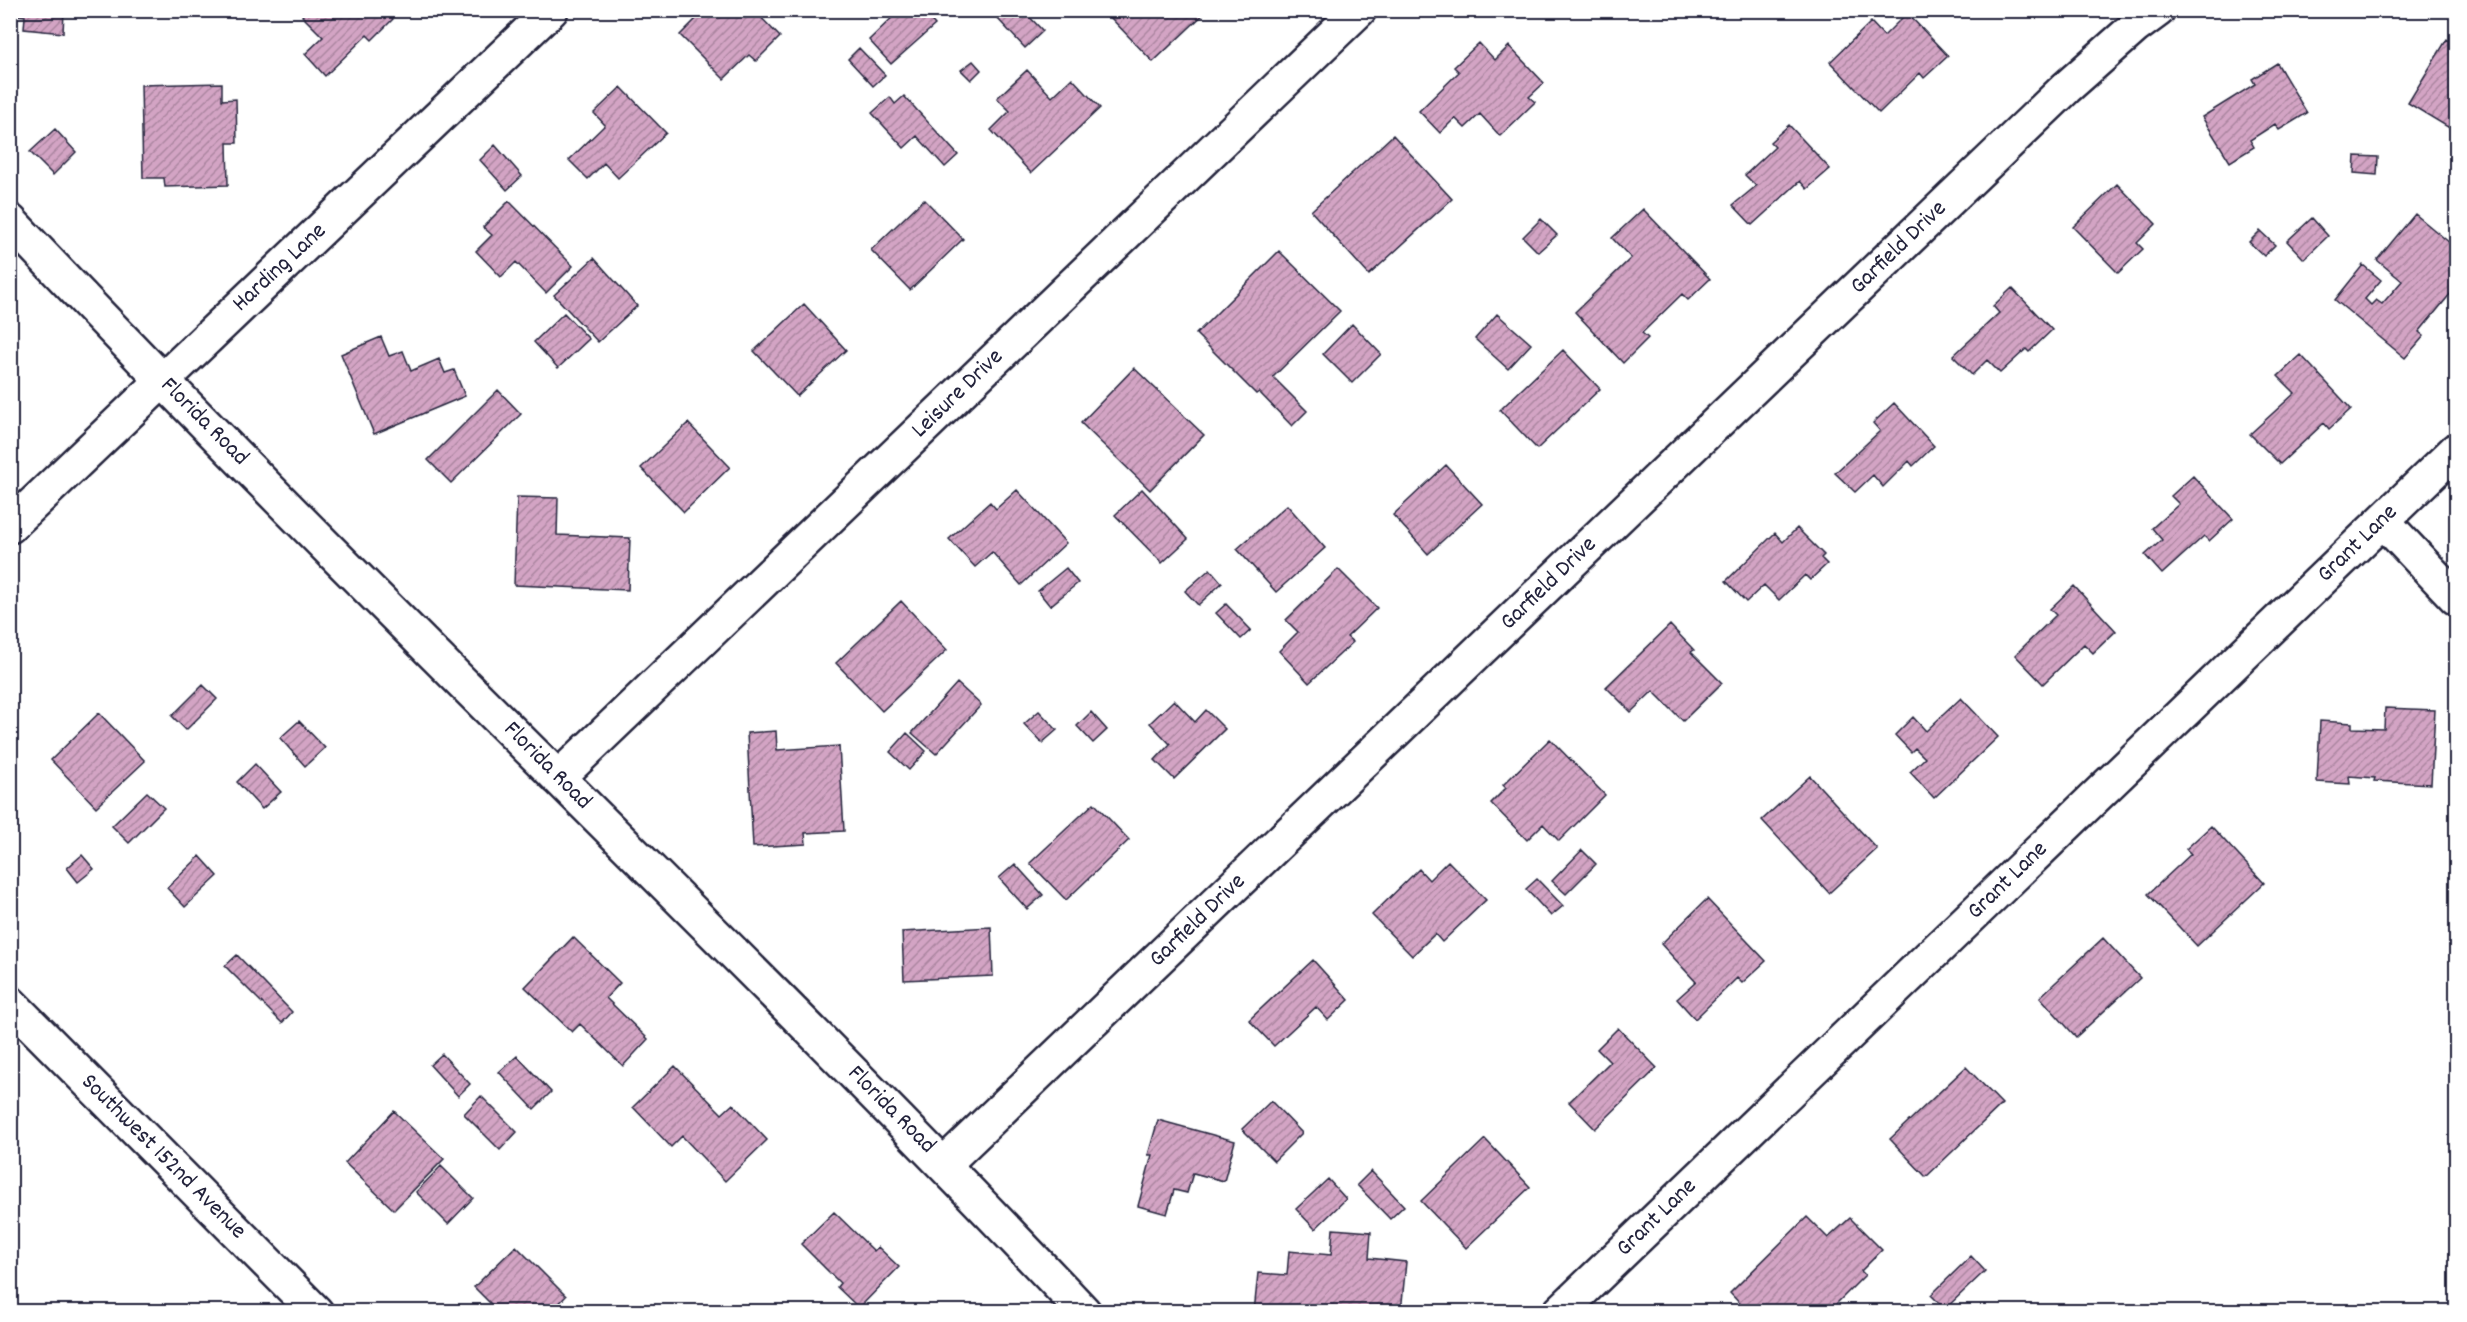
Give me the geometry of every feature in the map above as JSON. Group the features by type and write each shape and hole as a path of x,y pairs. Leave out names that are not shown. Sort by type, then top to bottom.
{"street":[{"name":"Harding Lane","path":"10,526 551,10"},
{"name":"Leisure Drive","path":"558,778 1359,10"},
{"name":"Garfield Drive","path":"944,1164 2049,104 2100,57 2158,10"},
{"name":"Florida Road","path":"10,221 161,380 944,1164 1083,1311"},
{"name":"Grant Lane","path":"1560,1311 2457,450"},
{"path":"2383,521 2457,598"},
{"name":"Southwest 152nd Avenue","path":"10,1003 316,1311"}],"building":[{"path":"10,10 78,10 64,11 63,33 24,29 25,16 10,14"},
{"path":"307,10 385,10 393,19 372,40 367,35 325,76 305,54 323,37 302,16"},
{"path":"694,10 754,10 780,37 756,61 749,55 724,79 680,35 698,17 693,12"},
{"path":"900,10 922,10 935,25 891,64 869,40"},
{"path":"1005,10 1023,10 1043,31 1025,48 997,18"},
{"path":"1119,10 1208,10 1153,62 1111,18"},
{"path":"1907,13 1948,56 1924,78 1920,73 1879,113 1830,62 1871,22 1884,36"},
{"path":"2447,39 2456,45 2456,132 2408,103"},
{"path":"1479,43 1495,60 1509,46 1544,83 1529,97 1535,102 1500,136 1480,114 1465,128 1455,118 1440,133 1419,111 1459,72 1454,67"},
{"path":"859,48 885,75 873,86 848,59"},
{"path":"973,61 981,70 971,80 961,70"},
{"path":"2277,63 2307,113 2279,130 2275,124 2250,140 2254,147 2230,162 2202,117 2255,84 2252,79"},
{"path":"1027,70 1052,97 1072,78 1100,108 1031,173 991,130 1010,111 997,98"},
{"path":"222,83 222,100 236,99 237,143 227,143 228,185 165,187 164,178 143,178 141,85"},
{"path":"621,87 666,133 618,178 604,163 588,179 569,160 605,125 594,113"},
{"path":"904,96 958,155 945,167 917,136 904,148 872,113 890,97 895,104"},
{"path":"1789,125 1830,169 1807,189 1800,181 1752,225 1733,205 1756,186 1745,175 1775,147 1770,142"},
{"path":"55,129 76,152 53,175 30,152"},
{"path":"1393,135 1452,199 1369,275 1311,211"},
{"path":"495,145 522,176 507,190 480,160"},
{"path":"2355,156 2378,157 2377,175 2354,173"},
{"path":"2117,184 2156,224 2137,243 2143,249 2118,273 2073,227"},
{"path":"924,199 963,239 910,290 871,250"},
{"path":"509,201 573,266 546,293 516,262 501,277 476,251 492,235 483,227"},
{"path":"1643,209 1710,279 1688,300 1682,294 1642,333 1648,338 1623,363 1575,312 1631,258 1612,238"},
{"path":"2415,214 2456,248 2456,287 2419,332 2424,336 2405,358 2335,300 2363,265 2381,280 2365,299 2371,305 2376,300 2382,304 2402,281 2377,260"},
{"path":"2312,218 2328,236 2304,259 2287,241"},
{"path":"1541,219 1557,235 1538,252 1523,237"},
{"path":"2260,231 2275,245 2264,256 2249,242"},
{"path":"1279,251 1340,311 1273,377 1307,411 1292,426 1259,392 1256,394 1196,334"},
{"path":"594,258 637,306 598,342 554,295"},
{"path":"2012,288 2052,330 2029,352 2026,349 2000,373 1987,360 1972,375 1953,356 1999,313 1993,306"},
{"path":"804,304 846,350 797,396 754,351"},
{"path":"564,313 589,339 558,368 534,342"},
{"path":"1497,314 1531,344 1508,369 1475,339"},
{"path":"1352,324 1381,354 1352,383 1323,354"},
{"path":"381,337 389,356 403,351 411,371 439,359 445,373 454,370 465,396 374,434 341,354"},
{"path":"1563,350 1600,389 1537,449 1500,410"},
{"path":"2301,355 2351,409 2329,429 2324,423 2280,464 2250,434 2295,393 2278,376"},
{"path":"1134,368 1204,435 1150,490 1081,423"},
{"path":"498,390 521,414 451,483 428,460"},
{"path":"1894,403 1934,446 1913,466 1909,461 1883,487 1873,475 1855,492 1835,473 1880,431 1873,423"},
{"path":"688,423 730,467 684,512 641,468"},
{"path":"1446,465 1482,504 1428,554 1393,515"},
{"path":"2193,476 2233,519 2209,541 2204,536 2162,574 2145,555 2162,540 2152,528 2179,504 2171,496"},
{"path":"1142,489 1188,539 1162,563 1115,515"},
{"path":"1017,490 1066,543 1021,585 992,552 975,567 949,539 990,502 996,509"},
{"path":"517,497 558,498 557,535 630,538 628,590 514,585"},
{"path":"1287,505 1325,548 1276,592 1237,549"},
{"path":"1797,528 1824,555 1821,558 1827,564 1810,580 1805,575 1779,600 1764,585 1746,602 1726,581 1775,533 1783,542"},
{"path":"1066,568 1078,583 1050,606 1038,591"},
{"path":"1210,569 1222,583 1198,605 1185,591"},
{"path":"1338,569 1377,608 1347,637 1353,642 1309,683 1279,651 1298,632 1286,620"},
{"path":"2074,586 2116,631 2093,653 2084,644 2043,684 2015,655 2056,615 2050,609"},
{"path":"901,601 947,650 882,711 836,663"},
{"path":"1226,604 1251,630 1241,639 1216,613"},
{"path":"1670,625 1694,650 1691,652 1722,683 1683,721 1653,691 1631,712 1606,687"},
{"path":"957,683 981,705 936,754 912,733"},
{"path":"203,685 217,699 186,730 172,716"},
{"path":"1961,698 1998,737 1934,798 1910,772 1925,758 1915,748 1911,752 1895,735 1913,717 1926,731"},
{"path":"1174,700 1195,722 1206,710 1225,729 1174,779 1155,760 1170,744 1150,723"},
{"path":"2385,708 2435,710 2431,784 2374,781 2375,778 2349,776 2350,784 2317,782 2320,721 2352,723 2352,728 2384,729"},
{"path":"1039,711 1057,730 1042,743 1024,724"},
{"path":"1091,712 1107,730 1093,743 1077,726"},
{"path":"99,713 145,761 96,807 51,760"},
{"path":"299,721 325,748 305,766 280,738"},
{"path":"776,731 777,750 839,746 844,831 805,833 806,844 753,847 747,733"},
{"path":"907,733 926,751 909,770 890,752"},
{"path":"1550,739 1605,795 1559,841 1543,824 1527,840 1491,803 1506,788 1503,785"},
{"path":"255,764 281,792 262,809 237,782"},
{"path":"1810,776 1877,849 1829,893 1762,820"},
{"path":"147,792 164,808 129,843 112,826"},
{"path":"1094,803 1129,840 1066,900 1030,863"},
{"path":"2211,826 2264,883 2197,946 2148,894 2191,854 2186,849"},
{"path":"1582,850 1596,864 1566,894 1552,881"},
{"path":"82,855 94,869 78,882 67,868"},
{"path":"200,856 218,876 185,907 167,888"},
{"path":"1448,861 1486,900 1442,942 1435,934 1412,956 1372,915 1419,869 1429,880"},
{"path":"1015,864 1043,895 1027,909 999,878"},
{"path":"1537,879 1563,906 1551,916 1526,889"},
{"path":"1707,899 1766,961 1742,983 1737,978 1695,1019 1677,999 1696,982 1661,944"},
{"path":"991,927 993,976 904,980 902,932"},
{"path":"573,937 620,983 606,998 648,1039 623,1066 580,1024 572,1032 525,987"},
{"path":"2103,938 2140,978 2076,1037 2040,997"},
{"path":"237,955 292,1012 282,1023 225,966"},
{"path":"1313,960 1349,1000 1328,1020 1316,1007 1274,1046 1249,1020"},
{"path":"1618,1028 1657,1068 1595,1129 1569,1102 1610,1062 1597,1049"},
{"path":"442,1054 470,1084 458,1096 430,1065"},
{"path":"517,1056 551,1092 534,1109 499,1072"},
{"path":"675,1066 722,1114 733,1104 767,1140 725,1181 682,1136 671,1147 633,1107"},
{"path":"1966,1067 2002,1104 1926,1177 1890,1139"},
{"path":"481,1096 517,1132 500,1150 464,1114"},
{"path":"1271,1101 1302,1133 1274,1161 1242,1129"},
{"path":"394,1111 444,1159 394,1210 345,1163"},
{"path":"1158,1120 1235,1141 1224,1181 1193,1173 1187,1193 1174,1190 1167,1214 1138,1206 1152,1155 1148,1155"},
{"path":"1485,1139 1530,1187 1466,1248 1421,1201"},
{"path":"441,1166 473,1198 448,1224 416,1192"},
{"path":"1371,1171 1404,1206 1390,1219 1357,1185"},
{"path":"1328,1179 1346,1199 1315,1229 1296,1209"},
{"path":"834,1212 874,1251 878,1247 899,1267 859,1308 837,1287 840,1283 801,1244"},
{"path":"1807,1217 1828,1238 1850,1218 1882,1250 1861,1271 1865,1275 1828,1312 1748,1312 1730,1293"},
{"path":"1333,1229 1371,1232 1369,1258 1406,1262 1401,1312 1254,1312 1258,1273 1287,1275 1289,1251 1331,1255"},
{"path":"516,1246 566,1296 551,1312 499,1312 474,1287"},
{"path":"1971,1256 1985,1271 1945,1309 1931,1295"}]}
